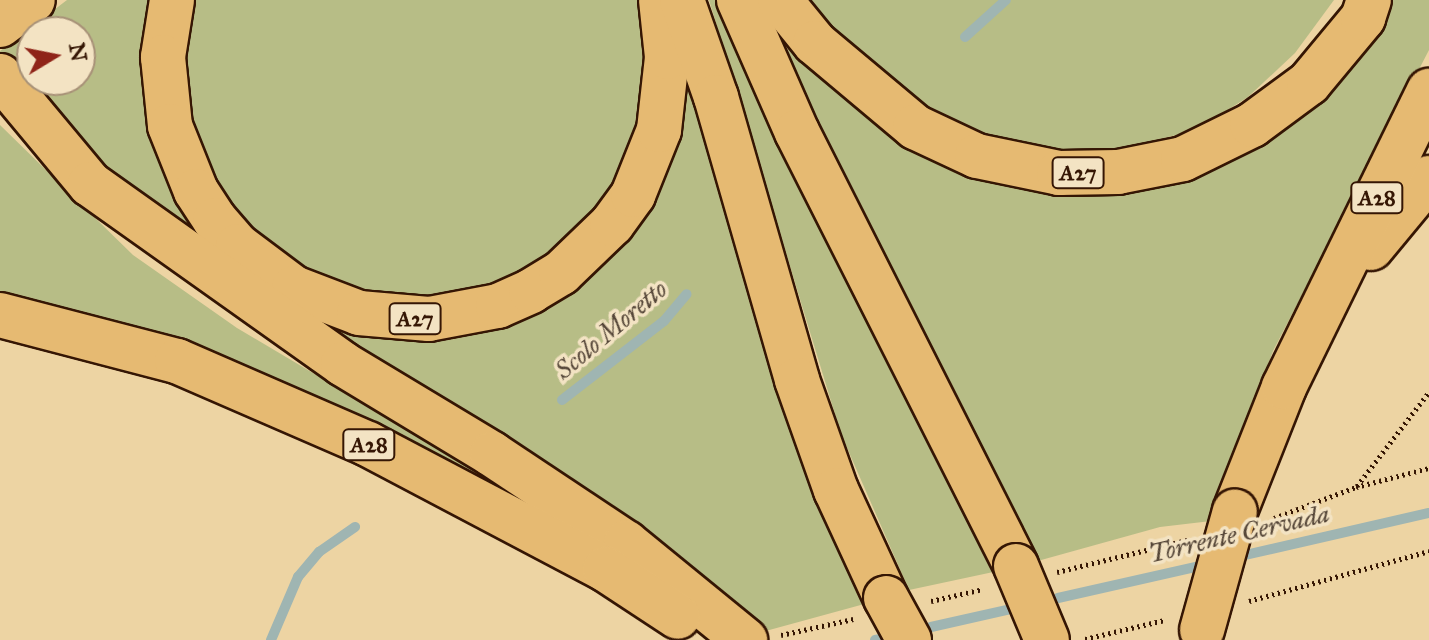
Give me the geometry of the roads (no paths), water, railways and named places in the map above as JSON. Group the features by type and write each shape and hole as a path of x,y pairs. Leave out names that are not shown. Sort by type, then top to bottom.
{"highway":[{"path":"0,25 33,0"},
{"name":"A27","path":"172,0 163,57 170,126 196,191 215,220 238,246 294,288 359,313 429,319 475,312 531,291 561,273 612,224 633,195 659,130 667,57 661,0"},
{"path":"682,0 716,97 797,380 836,490 896,614"},
{"path":"739,0 797,132 1047,640"},
{"name":"A27","path":"780,0 825,53 915,127 977,156 1059,173 1118,172 1183,159 1252,125 1309,83 1363,18 1369,0"},
{"name":"A28","path":"0,76 90,184 343,364 626,543 736,636"},
{"name":"A28","path":"1203,623 1235,511 1323,305 1429,91"},
{"name":"A28","path":"1323,305 1429,178"},
{"name":"A28","path":"0,315 177,361 368,444 736,636"}],"waterway":[{"name":"Scolo Moretto","path":"965,37 1006,0"},
{"name":"Scolo Moretto","path":"562,400 664,321 687,294"},
{"name":"Torrente Cervada","path":"1232,558 1429,513"},
{"name":"Scolo Moretto","path":"271,640 298,577 319,552 355,527"},
{"name":"Torrente Cervada","path":"1058,598 1209,564"},
{"name":"Torrente Cervada","path":"931,627 1007,610"},
{"name":"Torrente Cervada","path":"875,640 880,639"}]}
